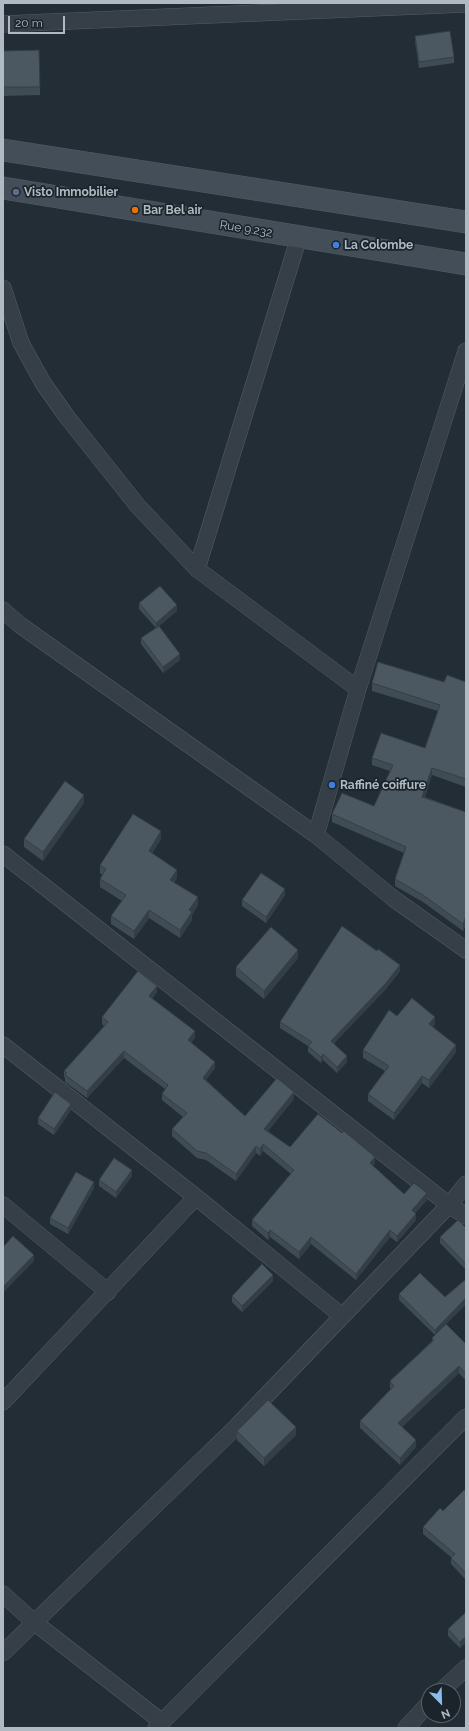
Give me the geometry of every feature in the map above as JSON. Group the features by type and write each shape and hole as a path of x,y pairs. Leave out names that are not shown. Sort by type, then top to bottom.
{"street":[{"path":"3,24 466,4"},
{"path":"3,150 466,222"},
{"name":"Rue 9.232","path":"3,188 299,238 466,264"},
{"path":"197,569 299,238"},
{"path":"3,288 21,343 43,383 67,417 137,505 197,569 358,689"},
{"path":"316,835 358,689 466,351"},
{"path":"3,610 27,630 316,835 394,899 466,950"},
{"path":"3,854 449,1205 466,1216"},
{"path":"3,1045 196,1197 342,1316"},
{"path":"3,1653 237,1426 449,1205 466,1184"},
{"path":"3,1402 196,1197"},
{"path":"3,1205 108,1292"},
{"path":"3,1594 34,1622 159,1725 465,1419"},
{"path":"450,1683 466,1668"},
{"path":"406,1728 421,1712"}],"building":[{"path":"450,31 454,57 419,62 415,36"},
{"path":"39,50 40,87 3,87 3,51"},
{"path":"160,586 177,605 156,623 139,603"},
{"path":"159,626 180,654 163,667 141,638"},
{"path":"378,662 444,682 447,675 466,682 466,779 432,768 422,797 466,812 466,916 463,924 423,895 395,879 406,847 332,814 342,793 374,806 393,765 372,758 381,733 425,748 440,705 372,683"},
{"path":"65,781 84,795 43,852 24,839"},
{"path":"133,814 161,831 149,851 177,870 170,880 198,897 189,910 192,912 180,930 149,910 134,931 111,916 126,895 100,879 106,869 100,865"},
{"path":"261,873 285,889 266,917 242,900"},
{"path":"342,926 377,951 378,949 400,965 386,983 331,1041 347,1056 337,1067 323,1054 321,1057 308,1046 312,1042 280,1022"},
{"path":"271,927 298,950 264,991 236,967"},
{"path":"138,971 157,986 149,996 195,1031 188,1040 215,1062 203,1078 245,1116 277,1078 294,1092 264,1129 290,1147 318,1114 342,1133 344,1131 375,1157 370,1163 404,1194 414,1183 427,1193 412,1210 416,1214 397,1236 390,1230 356,1274 311,1237 299,1252 270,1230 268,1233 252,1220 294,1170 263,1144 260,1149 256,1146 236,1174 206,1153 197,1151 172,1129 187,1113 162,1094 168,1085 124,1051 87,1091 65,1075 67,1073 64,1071 108,1022 102,1017"},
{"path":"412,998 435,1017 429,1024 456,1045 429,1080 422,1076 394,1113 368,1094 389,1066 363,1050 389,1010 397,1016"},
{"path":"55,1092 71,1104 54,1129 38,1118"},
{"path":"114,1158 132,1170 116,1192 99,1180"},
{"path":"76,1172 94,1182 68,1228 50,1218"},
{"path":"458,1220 466,1228 466,1264 440,1237"},
{"path":"13,1236 34,1255 3,1287 3,1247"},
{"path":"262,1264 273,1275 242,1306 232,1296"},
{"path":"420,1273 445,1297 466,1279 466,1298 435,1330 399,1294"},
{"path":"446,1324 466,1344 466,1374 459,1366 398,1423 416,1440 400,1458 360,1421 394,1386 390,1381 434,1340 432,1338"},
{"path":"268,1400 296,1427 264,1458 237,1431"},
{"path":"464,1490 466,1491 466,1573 451,1558 455,1554 423,1527 440,1508 443,1511"},
{"path":"466,1612 466,1636 460,1642 448,1629"}],"place":[{"name":"Visto Immobilier","path":"16,192"},
{"name":"Bar Bel air","path":"135,210"},
{"name":"La Colombe","path":"336,245"},
{"name":"Raffiné coiffure","path":"332,785"}]}
